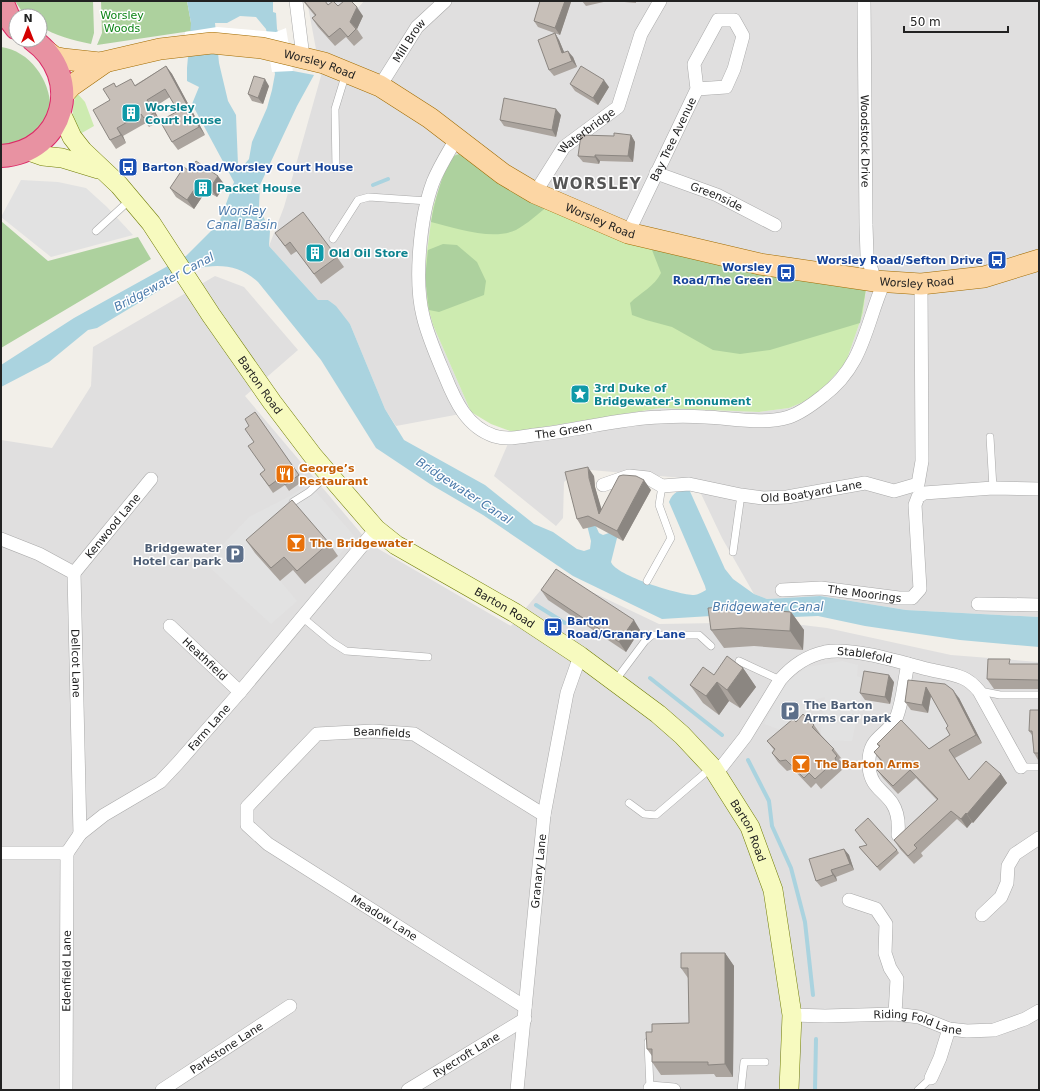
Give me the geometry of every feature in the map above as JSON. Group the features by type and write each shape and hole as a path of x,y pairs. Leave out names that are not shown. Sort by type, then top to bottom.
{"highway":[{"path":"2,1 8,13"},
{"path":"9,154 47,134 61,103 60,76 54,62 42,48"}],"main road":[{"name":"Worsley Road","path":"43,48 54,57 83,63 104,63 185,46 216,44 262,48 347,71 380,86 430,118 502,174 535,193 628,233 760,264 879,281 921,284 984,277 1039,260"},
{"name":"Worsley Road","path":"61,103 71,86 104,63"},
{"name":"Barton Road","path":"61,103 78,145 104,170 151,223 175,258 190,284 255,379 328,474 376,529 396,545 515,613 580,656 682,735 714,770 750,827 773,890 792,1015 789,1090"},
{"name":"Barton Road","path":"9,154 66,158 104,170"}],"street":[{"path":"296,1 296,56"},
{"name":"Mill Brow","path":"380,86 416,26 445,1"},
{"name":"Waterbridge","path":"535,193 564,146 618,107 641,34 660,1"},
{"name":"Woodstock Drive","path":"864,1 867,248 879,281"},
{"name":"Bay Tree Avenue","path":"628,233 697,89 694,64 718,20 734,20 743,36 734,69 726,87 697,89"},
{"name":"The Green","path":"456,139 434,180 428,201 421,242 419,272 420,294 427,332 449,385 465,416 472,423 495,436 506,438 540,435 657,417 705,417 760,421 791,416 822,396 838,383 849,370 861,347 874,306 879,281"},
{"name":"Greenside","path":"656,174 717,195 775,225"},
{"name":"Old Boatyard Lane","path":"603,485 630,476 648,478 662,486 689,484 741,495 787,497 865,483 894,491 918,484 922,461 921,284"},
{"name":"Kenwood Lane","path":"74,573 151,479"},
{"name":"The Moorings","path":"782,590 820,588 899,598 912,598 920,589 914,505 918,497 924,493 993,488 1039,490"},
{"name":"Farm Lane","path":"67,853 80,834 104,815 160,782 240,692 376,529"},
{"path":"1,539 39,554 74,573"},
{"name":"Dellcot Lane","path":"74,573 80,834"},
{"path":"978,604 1039,605"},
{"name":"Heathfield","path":"170,626 240,692"},
{"name":"Stablefold","path":"714,770 745,737 780,680 800,662 825,652 848,652 908,664 962,678 972,683 979,691 1021,767"},
{"name":"Granary Lane","path":"517,1090 544,815 567,693 580,656"},
{"path":"898,835 898,819 896,810 888,798 874,784 871,777 869,760 875,740 897,717 908,664"},
{"name":"Beanfields","path":"247,825 247,807 316,734 373,731 414,734 544,815"},
{"name":"Meadow Lane","path":"247,825 268,844 525,1013"},
{"path":"982,914 1001,896 1006,883 1008,866 1015,854 1039,838"},
{"path":"1,853 67,853"},
{"name":"Edenfield Lane","path":"66,1090 67,853"},
{"path":"849,900 876,909 886,924 886,953 890,968 897,979 895,1014"},
{"name":"Parkstone Lane","path":"162,1090 290,1006"},
{"name":"Riding Fold Lane","path":"792,1015 824,1016 895,1014 919,1017 949,1029 967,1031 994,1030 1025,1019 1039,1011"},
{"name":"Ryecroft Lane","path":"408,1090 525,1013"},
{"path":"931,1078 940,1058 949,1029"},
{"path":"650,1088 674,1090"}],"lane":[{"path":"336,169 335,109 347,71"},
{"path":"333,239 358,200 369,197 428,201"},
{"path":"96,231 131,199"},
{"path":"990,437 993,488"},
{"path":"293,502 309,492 328,474"},
{"path":"647,581 671,538 659,505 662,486"},
{"path":"733,552 741,495"},
{"path":"302,617 332,642 346,651 428,657"},
{"path":"615,682 645,641 652,635 699,635 711,646"},
{"path":"739,661 780,680"},
{"path":"979,691 1000,695 1039,695"},
{"path":"1021,767 1039,768"},
{"path":"629,803 644,814 656,815 714,770"},
{"path":"648,1042 650,1088"},
{"path":"741,1090 744,1062 765,1062"},
{"path":"918,1090 931,1078"}],"shaded area":[{"path":"307,1 351,1 358,8 364,1 1039,1 1039,617 906,610 820,596 767,599 754,594 722,538 694,479 579,469 564,482 563,518 556,526 494,476 513,432 660,408 759,412 789,408 808,400 826,385 846,362 863,313 866,289 444,174 433,207 426,259 427,304 433,325 471,412 396,426 385,409 350,324 328,300 318,300 269,246 284,207 321,76"},
{"path":"21,180 58,182 86,188 107,207 133,235 51,257 1,217"},
{"path":"215,276 244,287 298,350 245,396 370,544 511,626 554,574 659,624 778,622 827,628 951,655 1039,662 1039,1090 1,1090 1,440 52,448 91,386 93,347"},
{"name":"Bridgewater Hotel car park","path":"309,484 356,538 338,556 300,513 256,552 297,601 271,624 205,563 249,517 290,496"},
{"name":"The Barton Arms car park","path":"843,661 858,665 857,676 865,679 852,741 820,740 825,697 814,700 802,726 786,732 764,724 781,691 792,678 807,667"}],"green space":[{"name":"Worsley Woods","path":"15,1 93,1 94,33 91,44 64,37 48,30 48,8 20,8"},
{"name":"Worsley Woods","path":"101,1 187,1 191,31 97,45 102,33"},
{"path":"1,47 22,55 39,71 48,93 50,116 44,130 1,150"},
{"path":"77,93 85,102 94,126 80,134 75,124 73,114 73,103"},
{"path":"462,153 548,206 520,228 507,233 485,234 431,222 434,205 444,173 451,157"},
{"path":"456,154 530,198 866,289 863,313 846,362 826,385 808,400 789,408 759,412 660,408 513,432 491,424 471,412 433,325 427,304 426,259 433,207 444,173"},
{"path":"1,221 48,261 138,237 151,259 1,348"},
{"path":"443,244 457,245 477,262 486,281 484,295 439,312 429,310 425,278 428,250"},
{"path":"650,245 866,289 860,323 770,350 740,354 713,350 672,327 632,315 630,303 651,286 661,273"}],"water":[{"path":"187,1 273,1 273,12 276,13 277,29 293,71 314,75 297,106 260,185 259,207 270,231 269,246 318,300 328,300 336,306 350,324 385,409 404,440 485,485 534,524 553,532 577,549 584,551 590,549 591,541 576,482 599,533 603,535 609,533 644,488 617,538 611,562 615,567 624,573 649,584 676,592 694,595 706,590 669,502 672,496 677,492 688,487 725,569 733,579 754,594 767,599 820,596 906,610 1039,617 1039,647 960,640 865,626 818,616 793,617 776,612 662,619 573,576 483,515 430,484 376,448 321,360 258,282 251,276 236,269 212,266 195,269 97,328 88,330 49,362 1,387 1,365 74,318 186,256 219,223 234,182 192,104 199,87 187,81 191,23","holes":["240,16 256,17 266,29 275,74 267,108 252,142 249,159 243,166 238,165 236,115 228,101 219,63 215,23 227,23"]}],"pier":[{"path":"217,27 276,32 286,28 293,71 272,72 269,55 185,45 185,32"}],"building":[{"path":"304,1 325,1 328,5 333,1 338,6 344,1 351,1 357,7 350,22 356,29 348,37 340,28 329,37 312,18 316,15"},
{"path":"540,1 565,1 555,28 534,21"},
{"path":"555,33 562,53 568,51 572,61 549,70 538,40"},
{"path":"166,66 199,127 172,142 160,121 178,111 165,89 147,100 154,113 144,118 141,114 117,128 121,135 110,140 93,110 110,100 103,89 114,83 116,87 131,79 135,86"},
{"path":"581,66 604,80 593,98 570,84"},
{"path":"254,76 265,79 258,98 248,94"},
{"path":"504,98 556,109 552,130 500,120"},
{"path":"614,133 631,135 628,156 578,156 581,135 614,136"},
{"path":"196,161 218,176 210,188 200,181 187,200 170,188 184,167 189,171"},
{"name":"Old Oil Store","path":"303,212 337,257 314,274 290,242 285,246 275,233"},
{"path":"255,412 299,475 285,485 280,478 269,486 260,474 265,470 248,446 254,442 245,429 249,426 245,419"},
{"path":"588,467 589,478 599,514 619,476 636,476 644,480 617,531 588,516 577,519 565,472"},
{"name":"The Bridgewater","path":"292,500 329,543 297,571 284,557 271,568 246,540"},
{"path":"556,569 634,620 619,642 541,590"},
{"path":"739,606 739,608 791,612 790,631 741,628 711,630 708,608"},
{"path":"727,656 743,668 727,690 717,682 706,696 690,685 703,667 714,675"},
{"path":"988,659 1010,659 1009,664 1039,664 1039,680 987,679"},
{"path":"864,671 889,675 885,697 860,693"},
{"path":"908,680 945,684 953,690 976,735 949,750 969,780 986,761 1001,774 967,814 966,813 961,819 951,811 914,845 917,848 908,856 894,840 938,799 910,770 893,786 877,770 884,763 874,752 880,746 877,744 901,720 929,749 950,735 946,728 948,726 926,687 922,705 905,702"},
{"path":"1030,710 1039,710 1039,753 1034,753 1032,731 1029,731"},
{"path":"803,714 814,725 812,727 834,749 832,750 837,756 835,758 836,760 815,779 809,773 804,778 786,760 780,761 772,753 775,749 767,741 793,719 796,722"},
{"path":"868,818 897,850 877,867 859,847 867,845 855,830"},
{"path":"844,849 850,864 831,870 833,875 816,881 809,859"},
{"path":"681,953 725,953 725,1064 708,1065 708,1062 652,1062 652,1049 647,1049 646,1032 652,1032 652,1024 689,1023 688,968 681,968"}],"waterway":[{"path":"373,185 388,179"},
{"path":"536,605 565,623"},
{"path":"650,678 722,735"},
{"path":"748,760 769,801 772,826 791,868 805,922 813,995"},
{"path":"815,1090 816,1039"}],"place":[{"name":"Worsley Court House","path":"131,113"},
{"name":"Barton Road/Worsley Court House","path":"128,167"},
{"name":"Packet House","path":"203,188"},
{"name":"Old Oil Store","path":"315,253"},
{"name":"Worsley Road/Sefton Drive","path":"997,260"},
{"name":"Worsley Road/The Green","path":"786,273"},
{"name":"3rd Duke of Bridgewater's monument","path":"580,394"},
{"name":"George’s Restaurant","path":"285,474"},
{"name":"The Bridgewater","path":"296,543"},
{"name":"Bridgewater Hotel car park","path":"235,554"},
{"name":"Barton Road/Granary Lane","path":"553,627"},
{"name":"The Barton Arms car park","path":"790,711"},
{"name":"The Barton Arms","path":"801,764"}],"district":[{"name":"WORSLEY","path":"597,184"}],"water label":[{"name":"Worsley Canal Basin","path":"242,218"},
{"name":"Bridgewater Canal","path":"164,282"},
{"name":"Bridgewater Canal","path":"464,491"},
{"name":"Bridgewater Canal","path":"768,607"}]}
